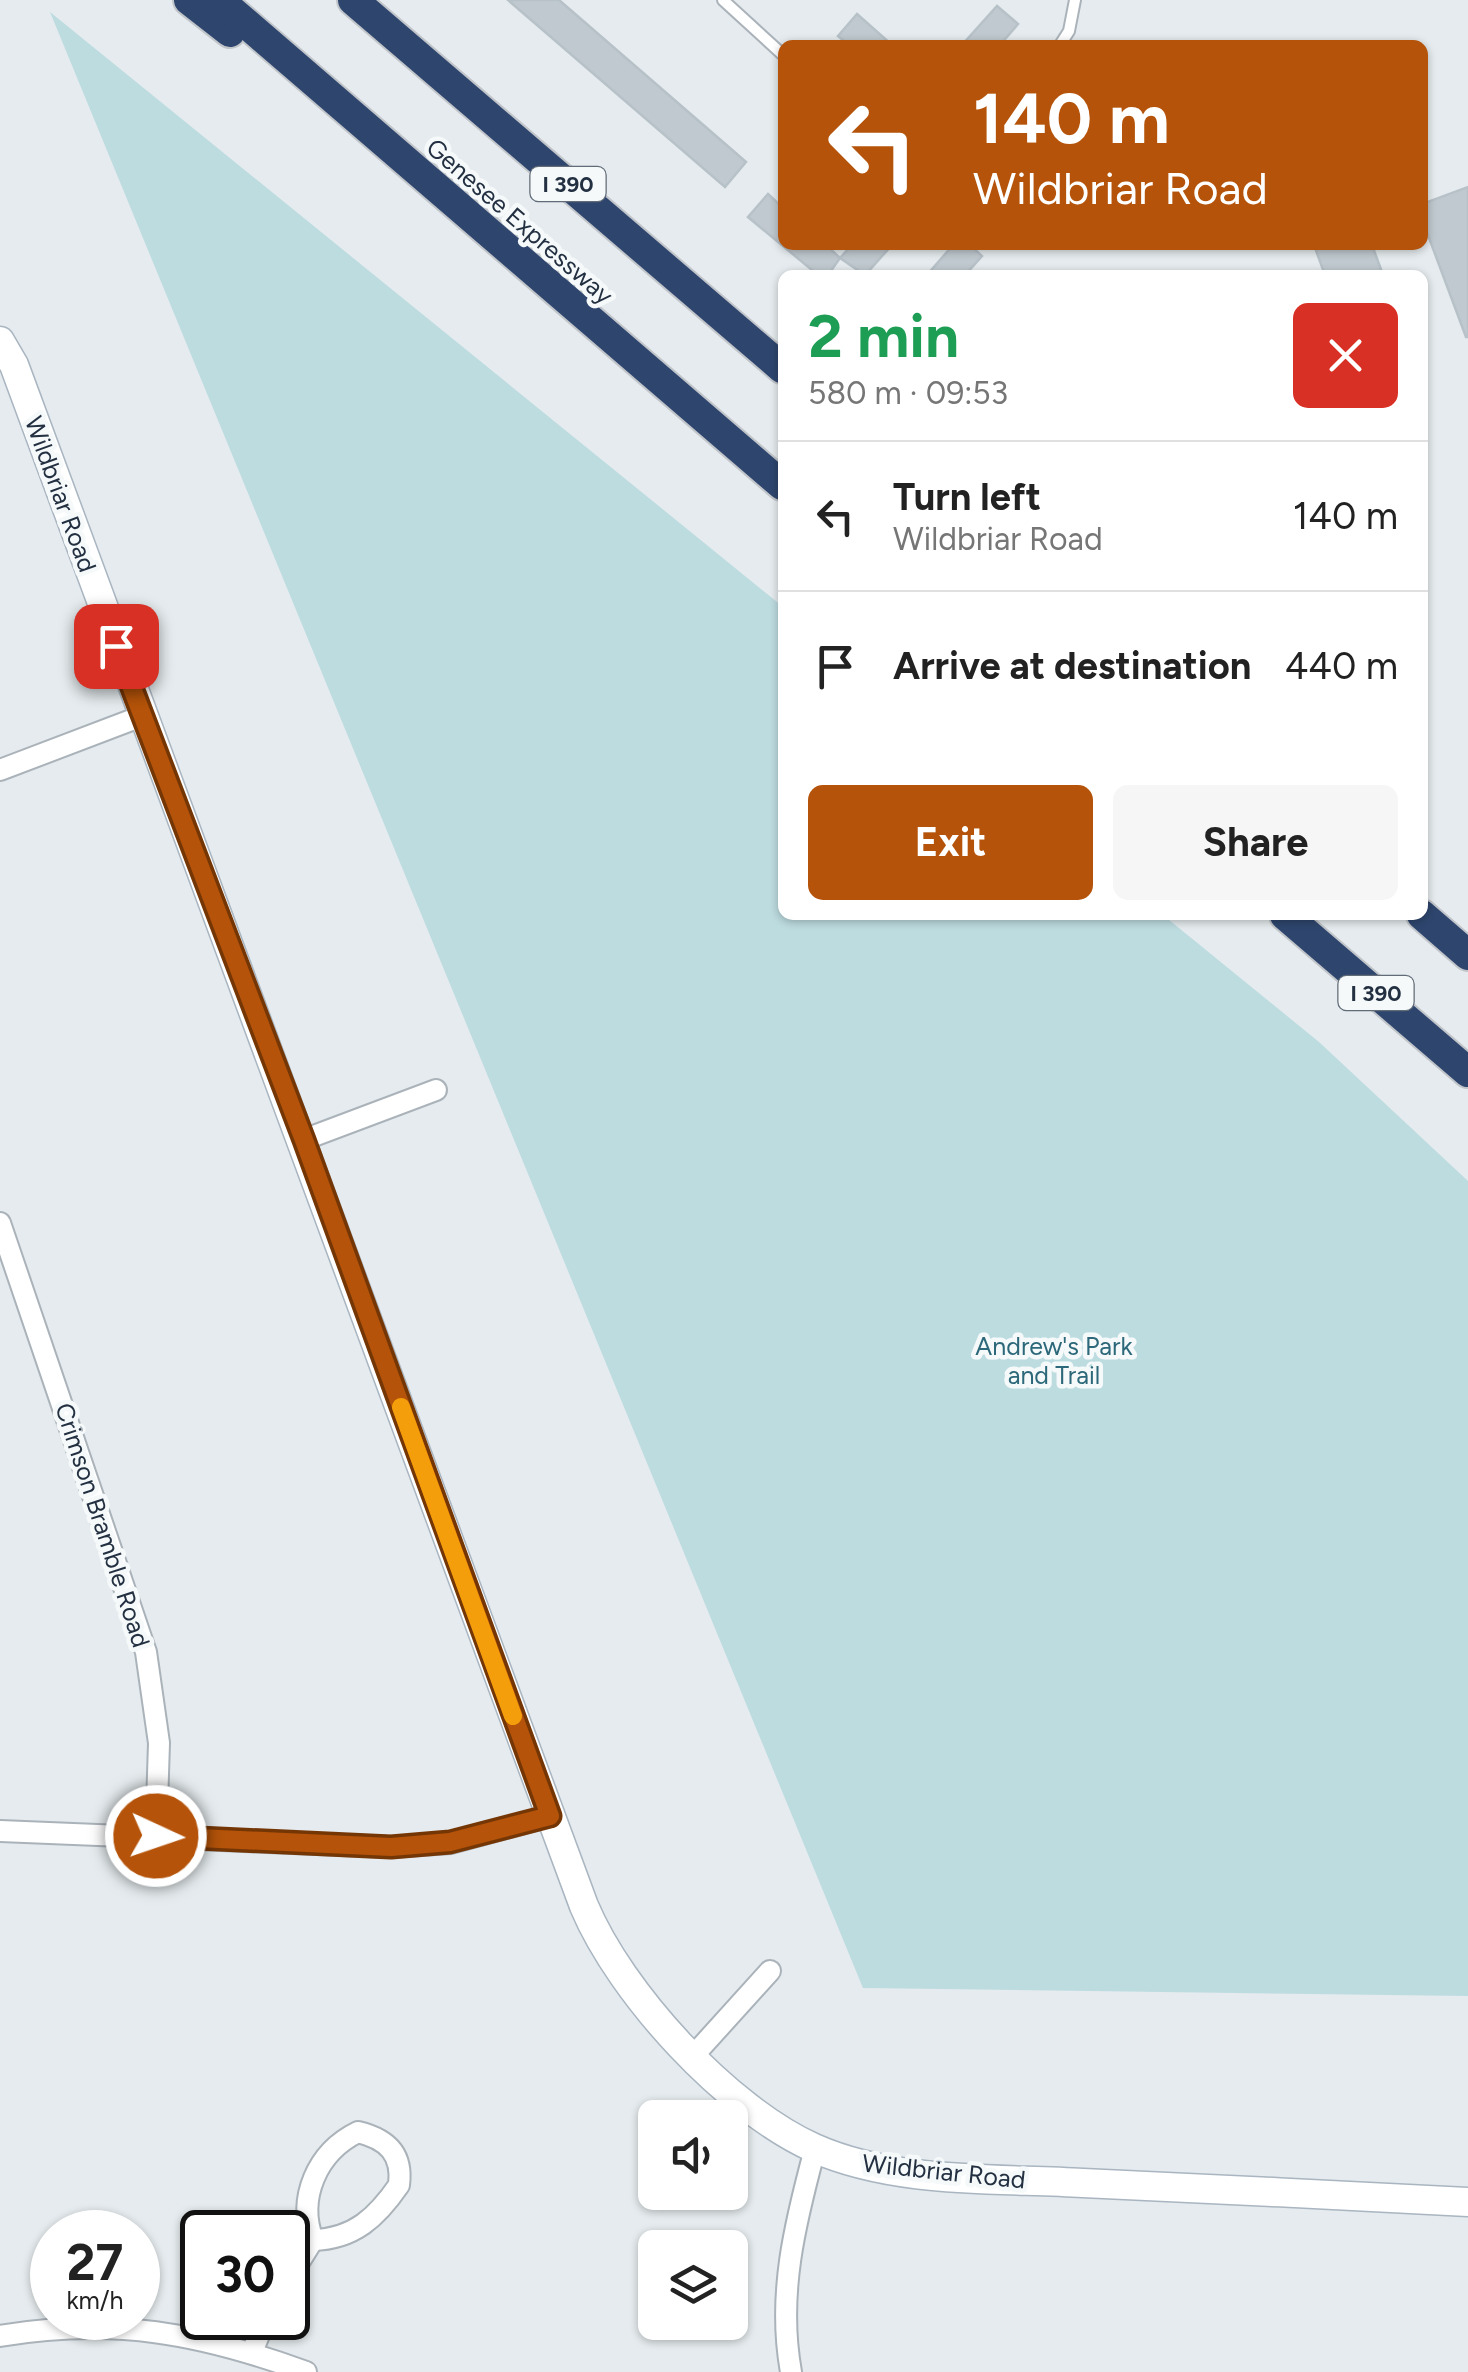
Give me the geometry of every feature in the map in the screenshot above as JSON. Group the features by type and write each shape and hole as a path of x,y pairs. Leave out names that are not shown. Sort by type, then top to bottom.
{"highway":[{"path":"189,0 457,206"},
{"name":"Genesee Expressway","path":"219,0 778,482"},
{"name":"I 390","path":"353,0 778,365"},
{"name":"I 390","path":"1291,920 1468,1072"},
{"path":"1428,920 1468,954"}],"street":[{"name":"Wildbriar Road","path":"0,341 14,365 142,716 304,1140 550,1816 600,1944 643,2007 750,2110 815,2148 852,2162 928,2174 1468,2202"},
{"path":"0,770 142,716"},
{"path":"304,1140 436,1090"},
{"name":"Crimson Bramble Road","path":"0,1223 146,1652 159,1743 156,1836"},
{"path":"0,1831 408,1846 450,1842 550,1816"},
{"path":"694,2055 770,1971"},
{"path":"310,2245 313,2240 306,2215 310,2184 336,2147 358,2132 387,2144 398,2156 401,2170 399,2185 381,2210 347,2234 313,2240"},
{"path":"791,2372 786,2287 798,2212 815,2148"},
{"path":"0,2336 80,2326 150,2329 252,2352 306,2372"},
{"path":"252,2352 257,2340"}],"lane":[{"path":"724,0 778,50"},
{"path":"1063,40 1069,31 1075,0"}],"green space":[{"name":"Andrew's Park and Trail","path":"50,12 778,603 778,920 1169,920 1319,1042 1468,1181 1468,1996 863,1988"}],"building":[{"path":"508,0 559,0 746,162 725,187"},
{"path":"997,6 1018,24 1004,40 966,40"},
{"path":"857,14 886,40 843,40 838,36"},
{"path":"1468,187 1468,337 1428,235 1428,202"},
{"path":"768,194 778,203 778,242 748,217"},
{"path":"788,250 831,250 840,258 832,270 812,270"},
{"path":"847,250 888,250 870,270 858,270 840,258"},
{"path":"949,250 975,250 982,256 969,270 931,270"},
{"path":"1316,250 1374,250 1381,270 1323,270"}],"slow traffic":[{"path":"401,1407 513,1716"}],"route":[{"path":"116,646 304,1140 550,1816 425,1846 156,1836"}]}
